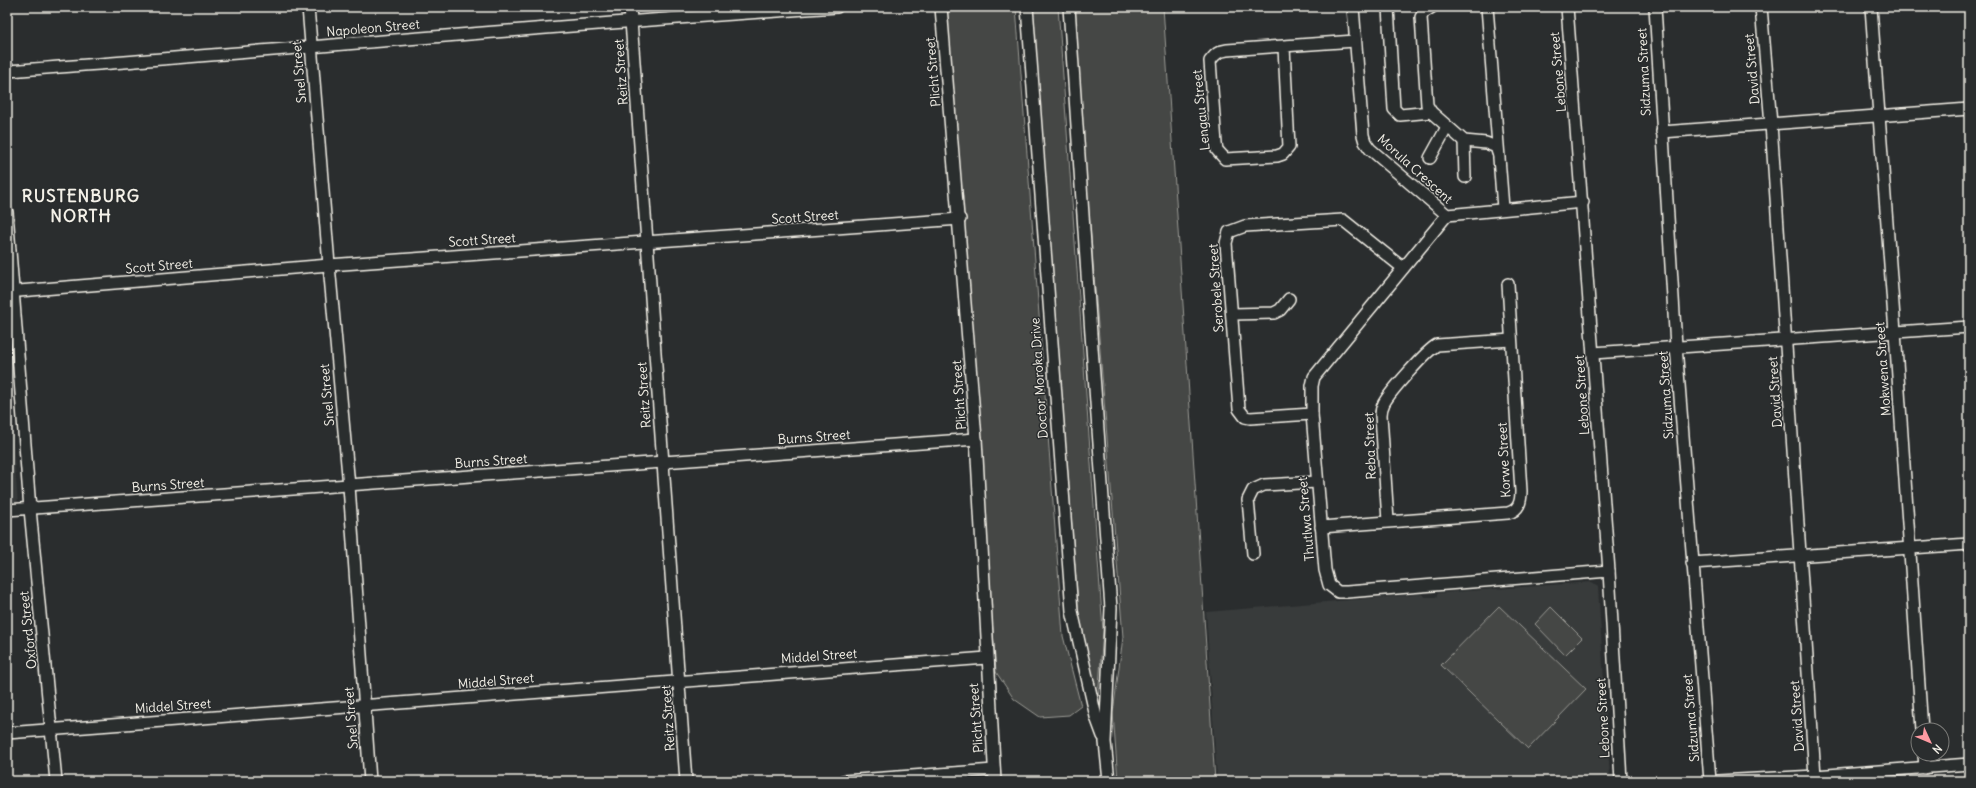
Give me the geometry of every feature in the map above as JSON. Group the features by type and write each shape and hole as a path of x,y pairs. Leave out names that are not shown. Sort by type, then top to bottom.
{"street":[{"name":"Snel Street","path":"308,7 349,486 370,781"},
{"name":"Reitz Street","path":"630,7 686,781"},
{"name":"Napoleon Street","path":"7,71 632,20 837,7"},
{"name":"Plicht Street","path":"941,7 960,219 976,439 994,775"},
{"name":"Doctor Moroka Drive","path":"1026,7 1072,611 1096,717 1105,742"},
{"name":"Doctor Moroka Drive","path":"1069,7 1090,334 1111,608 1105,742 1109,781"},
{"name":"Morula Crescent","path":"1353,7 1365,142 1370,149 1447,215 1503,208 1583,202"},
{"path":"1388,7 1394,109 1400,114 1431,112"},
{"path":"1487,7 1503,208"},
{"name":"Lebone Street","path":"1567,7 1583,202 1609,571 1621,781"},
{"name":"Sidzuma Street","path":"1655,7 1676,346 1710,781"},
{"name":"David Street","path":"1761,7 1771,124 1815,776"},
{"name":"Mokwena Street","path":"1870,7 1895,332 1921,722"},
{"path":"1425,9 1421,17 1427,105 1431,112 1464,141 1486,142 1496,148 1498,153"},
{"name":"Lengau Street","path":"1284,47 1289,147 1283,154 1277,156 1225,159 1217,150 1216,144 1210,61 1219,51 1356,41"},
{"path":"1662,132 1969,109"},
{"path":"1430,158 1447,127"},
{"path":"1464,141 1465,177"},
{"name":"Oxford Street","path":"7,212 10,292 56,781"},
{"name":"Thutlwa Street","path":"1447,215 1314,377 1312,386 1312,414 1326,579 1329,585 1338,592 1609,571"},
{"name":"Scott Street","path":"10,292 329,266 960,219"},
{"name":"Serobele Street","path":"1312,414 1250,418 1242,413 1238,403 1233,314 1226,238 1229,232 1239,227 1343,220 1403,268"},
{"name":"Korwe Street","path":"1321,527 1508,512 1514,511 1519,506 1521,492 1508,284"},
{"path":"1233,314 1274,312 1280,310 1289,299"},
{"path":"1593,353 1676,346 1969,327"},
{"name":"Reba Street","path":"1388,521 1381,416 1381,409 1387,398 1428,352 1437,345 1511,340"},
{"name":"Burns Street","path":"7,510 976,439"},
{"path":"1253,554 1248,500 1252,490 1264,485 1317,482"},
{"path":"1692,563 1969,544"},
{"name":"Middel Street","path":"7,733 679,680 987,658"},
{"path":"1925,762 1925,768"},
{"path":"1718,781 1815,776 1886,775 1925,768 1969,764"},
{"path":"843,781 994,775"}],"shaded area":[{"path":"1016,7 1063,636 1081,706 1069,715 1040,717 1014,699 996,672 947,12"},
{"path":"1032,7 1058,7 1103,630 1098,700 1080,631"},
{"path":"1077,7 1163,7 1215,781 1118,781 1113,713 1123,637 1073,13"},
{"path":"7,367 18,504 7,505"},
{"path":"1592,582 1598,586 1610,777 1560,781 1217,781 1206,612 1422,594 1425,597 1436,597 1438,593"},
{"path":"1499,606 1586,689 1528,749 1441,665"},
{"path":"1551,607 1582,638 1565,655 1535,624"}],"district":[{"name":"RUSTENBURG NORTH","path":"81,206"}]}
